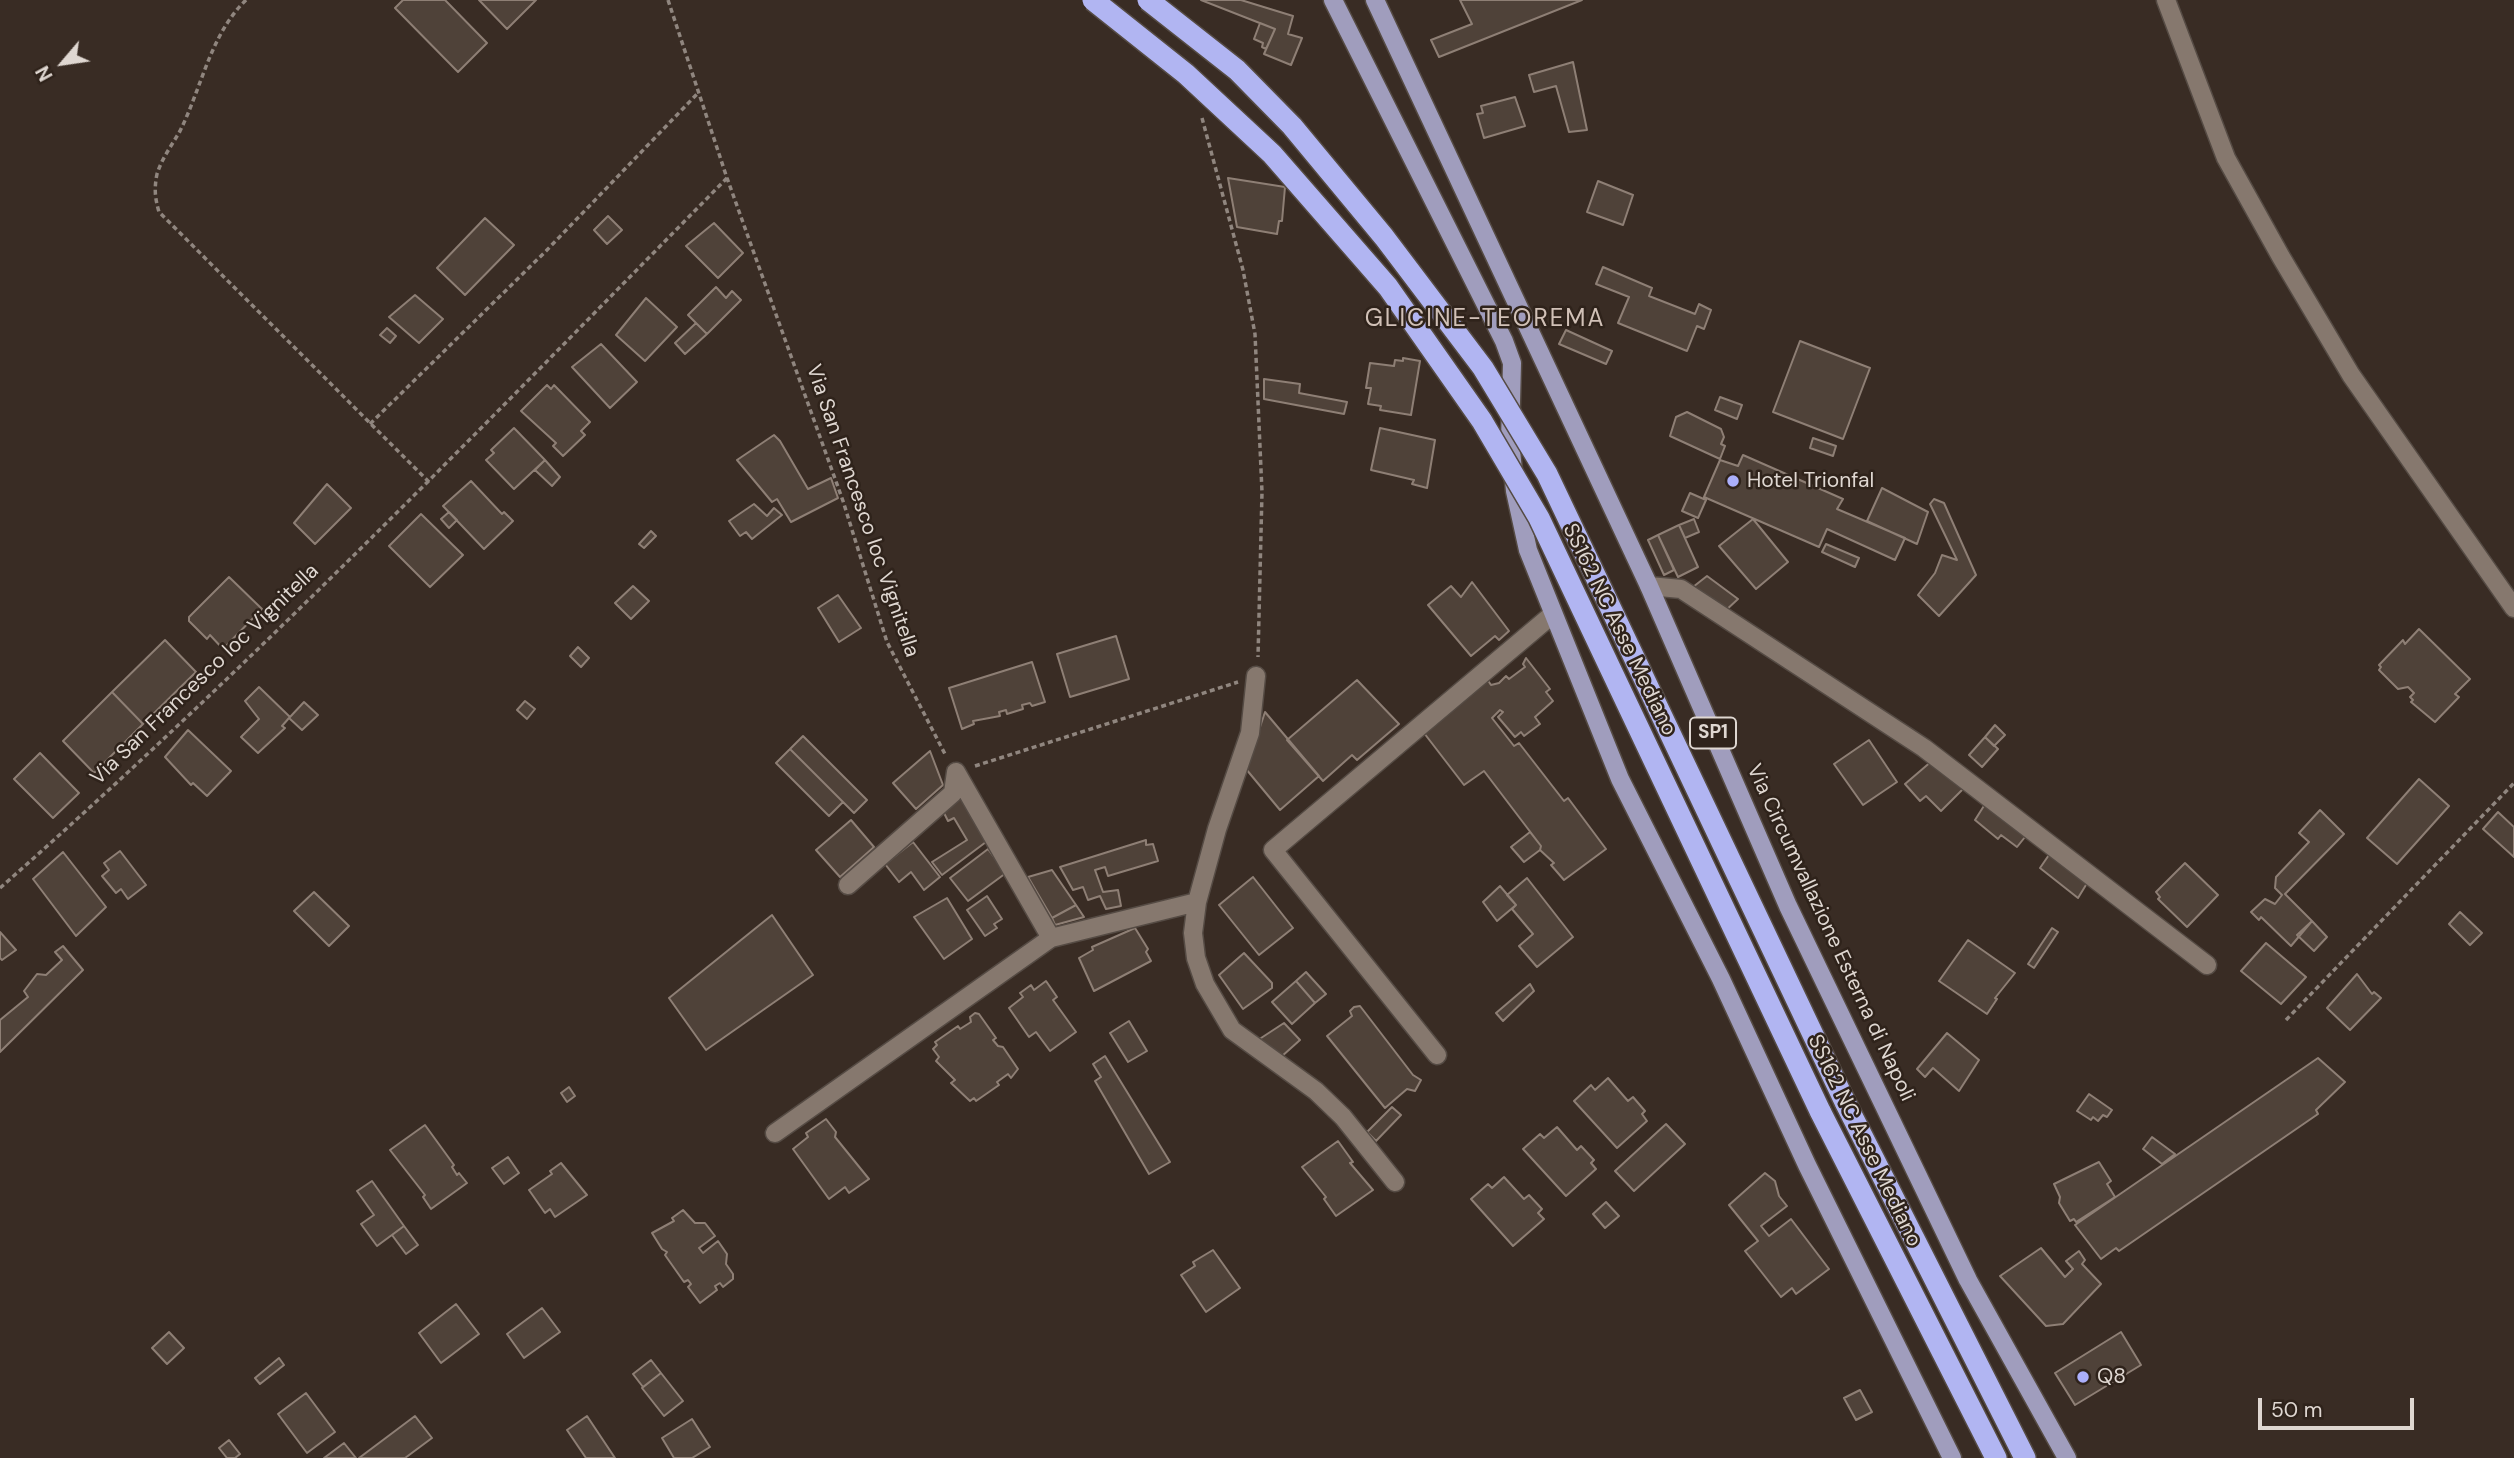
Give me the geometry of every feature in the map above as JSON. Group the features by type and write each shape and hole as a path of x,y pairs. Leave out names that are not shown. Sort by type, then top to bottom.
{"highway":[{"name":"SS162 NC Asse Mediano","path":"1093,0 1186,74 1272,154 1388,287 1482,421 1539,518 1820,1111 1996,1458"},
{"name":"SS162 NC Asse Mediano","path":"1148,0 1237,70 1292,126 1384,237 1483,368 1546,474 1845,1102 2025,1458"}],"main road":[{"path":"1333,0 1504,341 1512,363 1510,440 1515,491 1528,550 1619,779 1721,979 1807,1165 1952,1458"},
{"name":"Via Circumvallazione Esterna di Napoli","path":"1375,0 1650,586 1788,906 1968,1280 2067,1458"}],"street":[{"path":"2166,0 2226,158 2281,257 2351,375 2514,608"},
{"path":"1650,586 1681,589 1924,748 2207,965"},
{"path":"1437,1055 1273,850 1553,614"},
{"path":"1256,676 1250,733 1217,829 1198,902 1193,933 1196,958 1221,1015 1232,1030 1316,1091 1343,1116 1395,1182"},
{"path":"848,885 953,793 956,772"},
{"path":"956,772 1051,938"},
{"path":"775,1133 1051,938 1198,902"}],"path":[{"path":"246,0 229,17 219,36 181,130 161,163 154,196 159,212 429,482"},
{"name":"Via San Francesco loc Vignitella","path":"668,0 727,178 843,501 887,642 956,772"},
{"path":"370,424 546,251 699,92"},
{"path":"956,772 1256,676 1261,601 1262,492 1255,334 1243,270 1202,117"},
{"name":"Via San Francesco loc Vignitella","path":"0,888 77,820 429,482 727,178"},
{"path":"2286,1020 2514,783"}],"building":[{"path":"403,0 445,0 487,43 458,72 395,8"},
{"path":"479,0 536,0 507,29"},
{"path":"1201,0 1241,0 1293,16 1288,34 1302,38 1291,65 1264,54 1275,29"},
{"path":"1460,0 1582,0 1439,57 1431,40 1472,24"},
{"path":"1260,23 1275,29 1266,49 1262,47 1263,43 1254,39"},
{"path":"1573,62 1587,130 1569,132 1556,86 1534,92 1529,75"},
{"path":"1515,97 1525,126 1484,138 1477,114 1483,113 1481,106"},
{"path":"1228,178 1285,187 1282,221 1279,221 1277,234 1237,227"},
{"path":"1598,181 1633,195 1623,225 1587,212"},
{"path":"608,216 622,230 607,244 594,230"},
{"path":"485,218 514,245 465,295 437,268"},
{"path":"714,223 743,253 718,278 686,246"},
{"path":"1603,267 1652,288 1649,296 1695,314 1699,304 1711,310 1704,329 1697,326 1687,351 1618,323 1629,297 1596,284"},
{"path":"716,287 726,298 732,291 741,300 707,334 688,315"},
{"path":"415,295 443,319 419,343 389,317"},
{"path":"646,298 677,327 645,361 616,335"},
{"path":"696,323 707,334 685,354 675,343"},
{"path":"387,328 396,336 390,343 380,335"},
{"path":"1566,330 1612,351 1606,364 1559,344"},
{"path":"1800,341 1870,368 1843,439 1773,412"},
{"path":"601,344 637,382 610,408 572,367"},
{"path":"1403,358 1420,361 1411,415 1380,410 1381,406 1368,404 1371,388 1366,388 1370,363 1394,366 1395,360 1403,361"},
{"path":"1264,379 1300,384 1299,393 1347,402 1344,414 1264,399"},
{"path":"547,385 551,389 554,385 590,422 581,431 585,435 563,456 553,446 556,443 521,411"},
{"path":"1720,397 1742,405 1737,419 1715,410"},
{"path":"1687,412 1721,429 1724,437 1721,444 1725,446 1720,459 1670,436 1676,417"},
{"path":"514,428 545,460 514,489 486,460 494,453 491,450"},
{"path":"1380,428 1435,440 1427,488 1412,484 1414,480 1371,470"},
{"path":"774,435 808,489 831,478 838,498 791,522 777,499 772,502 737,460"},
{"path":"1813,438 1836,446 1833,456 1810,448"},
{"path":"1743,455 1843,499 1837,509 1905,538 1895,560 1827,529 1819,547 1704,497 1720,460 1738,466"},
{"path":"545,460 560,477 552,486 535,470"},
{"path":"471,481 502,514 504,512 513,521 484,549 443,506"},
{"path":"327,484 351,508 315,544 294,523"},
{"path":"1882,488 1928,512 1917,544 1867,521"},
{"path":"1690,493 1706,500 1698,518 1682,511"},
{"path":"1934,499 1944,503 1976,575 1939,616 1918,595 1935,573 1942,555 1957,560 1930,504"},
{"path":"754,504 767,516 774,508 782,515 752,539 746,532 740,536 729,521"},
{"path":"449,512 457,520 449,528 441,519"},
{"path":"421,514 463,555 430,587 389,546"},
{"path":"1694,519 1699,532 1685,538 1679,525"},
{"path":"1753,519 1788,562 1756,589 1719,546"},
{"path":"1679,525 1698,567 1678,577 1658,535"},
{"path":"651,531 656,536 644,548 639,544"},
{"path":"1658,535 1674,570 1664,575 1648,540"},
{"path":"1826,544 1859,558 1855,567 1822,552"},
{"path":"1707,576 1738,599 1724,612 1693,587"},
{"path":"229,577 262,609 223,649 210,635 207,639 189,621 189,617"},
{"path":"1472,582 1509,631 1499,640 1495,636 1471,656 1428,605 1451,586 1461,597"},
{"path":"633,586 649,601 631,619 615,603"},
{"path":"838,595 861,628 839,642 818,608"},
{"path":"2419,629 2470,679 2455,694 2459,697 2435,722 2411,702 2413,700 2410,697 2414,693 2408,687 2398,689 2379,670 2379,665 2403,640 2405,644"},
{"path":"1116,636 1129,679 1070,697 1057,654"},
{"path":"165,640 196,672 143,724 112,692"},
{"path":"578,647 589,658 581,667 570,656"},
{"path":"1526,658 1550,689 1546,692 1553,701 1535,717 1540,724 1524,736 1521,732 1515,737 1498,717 1503,712 1500,710 1492,718 1514,746 1519,743 1564,801 1568,798 1606,849 1564,880 1484,771 1464,785 1424,733 1487,679 1491,685 1499,683 1506,676 1509,679 1525,667 1523,664"},
{"path":"1032,662 1045,702 1032,706 1030,703 1022,705 1023,709 1007,714 1006,710 999,712 1000,716 973,721 974,724 962,729 949,688"},
{"path":"1357,680 1399,724 1357,760 1352,755 1323,781 1287,740"},
{"path":"259,687 290,717 304,702 318,715 302,730 289,718 282,726 285,728 258,753 241,737 259,719 245,701"},
{"path":"112,692 143,724 94,773 63,741"},
{"path":"525,701 535,709 527,719 517,710"},
{"path":"1265,712 1319,776 1280,810 1246,769"},
{"path":"1995,725 2005,735 1994,746 1985,737"},
{"path":"188,730 231,771 207,796 193,783 191,785 165,757"},
{"path":"803,736 867,800 854,813 790,749"},
{"path":"1985,737 1998,749 1982,767 1969,755"},
{"path":"1869,740 1897,782 1863,805 1834,764"},
{"path":"790,749 843,802 829,816 776,763"},
{"path":"930,751 943,785 916,809 893,783"},
{"path":"40,753 79,793 53,818 14,779"},
{"path":"1933,760 1967,785 1941,811 1926,796 1920,801 1905,784"},
{"path":"2419,779 2449,806 2397,864 2367,838"},
{"path":"961,790 990,839 942,875 932,862 967,840 954,818 948,821 943,811"},
{"path":"1987,801 2029,832 2017,847 2001,835 1998,839 1975,820"},
{"path":"2320,810 2344,834 2285,894 2312,921 2291,946 2261,917 2259,920 2251,912 2265,899 2275,904 2282,895 2275,888 2276,877 2309,842 2299,833"},
{"path":"2498,812 2514,827 2514,857 2483,829"},
{"path":"851,820 874,847 840,877 816,850"},
{"path":"1530,832 1541,846 1540,850 1524,862 1511,847"},
{"path":"1146,840 1146,845 1153,844 1158,861 1108,876 1105,867 1095,870 1103,892 1118,890 1121,906 1106,909 1100,896 1088,900 1083,887 1073,890 1060,867"},
{"path":"913,842 940,877 924,890 911,872 899,882 885,864"},
{"path":"988,849 1006,873 968,901 950,878"},
{"path":"2053,849 2089,880 2078,898 2040,868"},
{"path":"120,851 146,885 128,899 121,889 116,893 102,876 109,870 104,863"},
{"path":"63,852 106,907 76,936 33,879"},
{"path":"2185,863 2218,895 2187,927 2158,899 2160,897 2156,892"},
{"path":"1052,870 1076,905 1052,918 1028,877"},
{"path":"1253,877 1293,928 1259,955 1219,905"},
{"path":"1527,878 1573,937 1537,967 1519,946 1533,934 1512,909 1516,905 1507,895"},
{"path":"1500,886 1516,905 1497,921 1483,902"},
{"path":"314,892 349,926 329,946 294,911"},
{"path":"987,896 1002,919 994,924 997,928 985,936 967,910"},
{"path":"947,898 972,939 944,959 914,917"},
{"path":"1076,905 1084,917 1055,925 1052,918"},
{"path":"2460,912 2482,933 2470,945 2449,924"},
{"path":"772,915 813,975 706,1050 669,998"},
{"path":"2312,921 2327,937 2314,951 2297,935"},
{"path":"1135,928 1148,949 1146,952 1151,961 1094,991 1079,958 1093,950 1092,947"},
{"path":"2052,928 2058,932 2034,968 2028,964"},
{"path":"0,932 16,950 2,960 0,958"},
{"path":"1968,940 2015,973 1995,998 1997,999 1987,1014 1939,981"},
{"path":"2266,943 2306,977 2281,1004 2241,971"},
{"path":"63,946 83,970 0,1052 0,1020 28,997 24,991 37,974 46,975 62,960 55,952"},
{"path":"1244,953 1272,983 1272,988 1243,1009 1219,975"},
{"path":"1306,972 1326,994 1315,1003 1296,981"},
{"path":"2357,974 2372,994 2374,992 2381,998 2350,1030 2327,1008"},
{"path":"1046,981 1057,997 1053,1000 1076,1032 1050,1051 1036,1032 1029,1037 1009,1008 1023,997 1020,993 1031,985 1034,990"},
{"path":"1296,981 1315,1003 1292,1024 1272,1002"},
{"path":"1530,984 1534,991 1503,1021 1496,1013"},
{"path":"1360,1006 1413,1075 1421,1080 1415,1091 1407,1089 1385,1108 1327,1036 1352,1016 1350,1011 1354,1007"},
{"path":"975,1013 979,1014 996,1038 993,1040 1003,1047 1018,1069 1011,1078 1008,1074 997,1082 999,1085 976,1101 974,1098 970,1101 951,1083 955,1080 936,1061 939,1057 933,1049 937,1045 935,1042 958,1026 960,1029 971,1022 970,1017"},
{"path":"1129,1021 1147,1051 1128,1062 1110,1033"},
{"path":"1284,1023 1300,1040 1281,1057 1258,1040"},
{"path":"1947,1033 1979,1060 1959,1091 1933,1068 1925,1077 1917,1069"},
{"path":"1105,1056 1170,1162 1149,1174 1095,1081 1101,1077 1093,1064"},
{"path":"2318,1058 2345,1082 2316,1110 2318,1114 2119,1251 2116,1248 2101,1259 2075,1225"},
{"path":"1608,1078 1628,1101 1633,1097 1645,1111 1642,1114 1647,1121 1617,1148 1574,1101 1591,1085 1595,1090"},
{"path":"569,1087 575,1096 567,1102 561,1093"},
{"path":"2089,1094 2112,1110 2107,1117 2103,1115 2098,1121 2093,1117 2091,1120 2077,1111"},
{"path":"1392,1107 1401,1115 1376,1141 1367,1132"},
{"path":"826,1119 836,1132 835,1137 869,1179 849,1193 845,1187 829,1199 793,1149 808,1137 806,1133"},
{"path":"1666,1124 1685,1144 1634,1191 1615,1171"},
{"path":"425,1125 454,1165 452,1167 457,1175 459,1173 467,1183 431,1209 423,1197 425,1195 390,1150"},
{"path":"1557,1127 1577,1150 1581,1146 1594,1160 1591,1163 1596,1169 1566,1196 1523,1149 1540,1134 1544,1138"},
{"path":"2152,1137 2175,1154 2162,1164 2143,1149"},
{"path":"1338,1141 1353,1162 1350,1163 1373,1190 1336,1216 1324,1199 1326,1197 1302,1167"},
{"path":"508,1157 519,1173 504,1184 492,1168"},
{"path":"2099,1162 2111,1181 2107,1184 2115,1197 2076,1222 2074,1219 2070,1221 2059,1203 2060,1197 2054,1184"},
{"path":"561,1163 587,1195 555,1217 550,1209 545,1213 529,1190 552,1174 550,1171"},
{"path":"1765,1173 1775,1181 1779,1196 1787,1206 1761,1226 1769,1236 1791,1219 1829,1269 1796,1294 1792,1288 1781,1297 1745,1251 1758,1241 1729,1205"},
{"path":"1504,1177 1524,1199 1529,1195 1542,1209 1538,1213 1544,1219 1513,1246 1471,1199 1488,1184 1492,1188"},
{"path":"372,1181 404,1226 377,1246 361,1224 374,1215 357,1191"},
{"path":"1606,1202 1619,1216 1605,1228 1593,1214"},
{"path":"683,1210 695,1223 705,1223 715,1236 699,1248 703,1253 718,1241 727,1254 726,1264 733,1274 733,1279 723,1287 720,1283 715,1286 717,1290 700,1303 688,1287 691,1284 688,1280 684,1282 665,1255 667,1252 652,1233 674,1221 672,1218"},
{"path":"404,1226 418,1245 406,1254 392,1235"},
{"path":"2041,1248 2065,1277 2073,1269 2066,1261 2079,1251 2085,1260 2082,1264 2101,1284 2063,1324 2046,1326 2000,1276"},
{"path":"1213,1250 1240,1288 1206,1312 1181,1275 1195,1266 1193,1262"},
{"path":"456,1304 479,1334 441,1363 419,1333"},
{"path":"542,1308 560,1332 524,1358 507,1334"},
{"path":"169,1332 184,1348 167,1364 152,1348"},
{"path":"2121,1332 2141,1365 2075,1405 2055,1373"},
{"path":"279,1358 284,1365 260,1384 255,1378"},
{"path":"651,1360 661,1373 643,1387 633,1374"},
{"path":"661,1373 683,1401 664,1416 642,1388"},
{"path":"1860,1390 1872,1412 1856,1420 1844,1398"},
{"path":"306,1393 335,1432 307,1453 278,1414"},
{"path":"415,1416 432,1438 405,1458 359,1458"},
{"path":"587,1416 615,1458 586,1458 567,1430"},
{"path":"692,1419 710,1447 692,1458 674,1458 662,1438"},
{"path":"229,1440 240,1454 235,1458 227,1458 219,1448"},
{"path":"344,1443 356,1458 324,1458"}],"place":[{"name":"Hotel Trionfal","path":"1733,481"},
{"name":"Q8","path":"2083,1377"}],"district":[{"name":"GLICINE-TEOREMA","path":"1485,320"}]}
